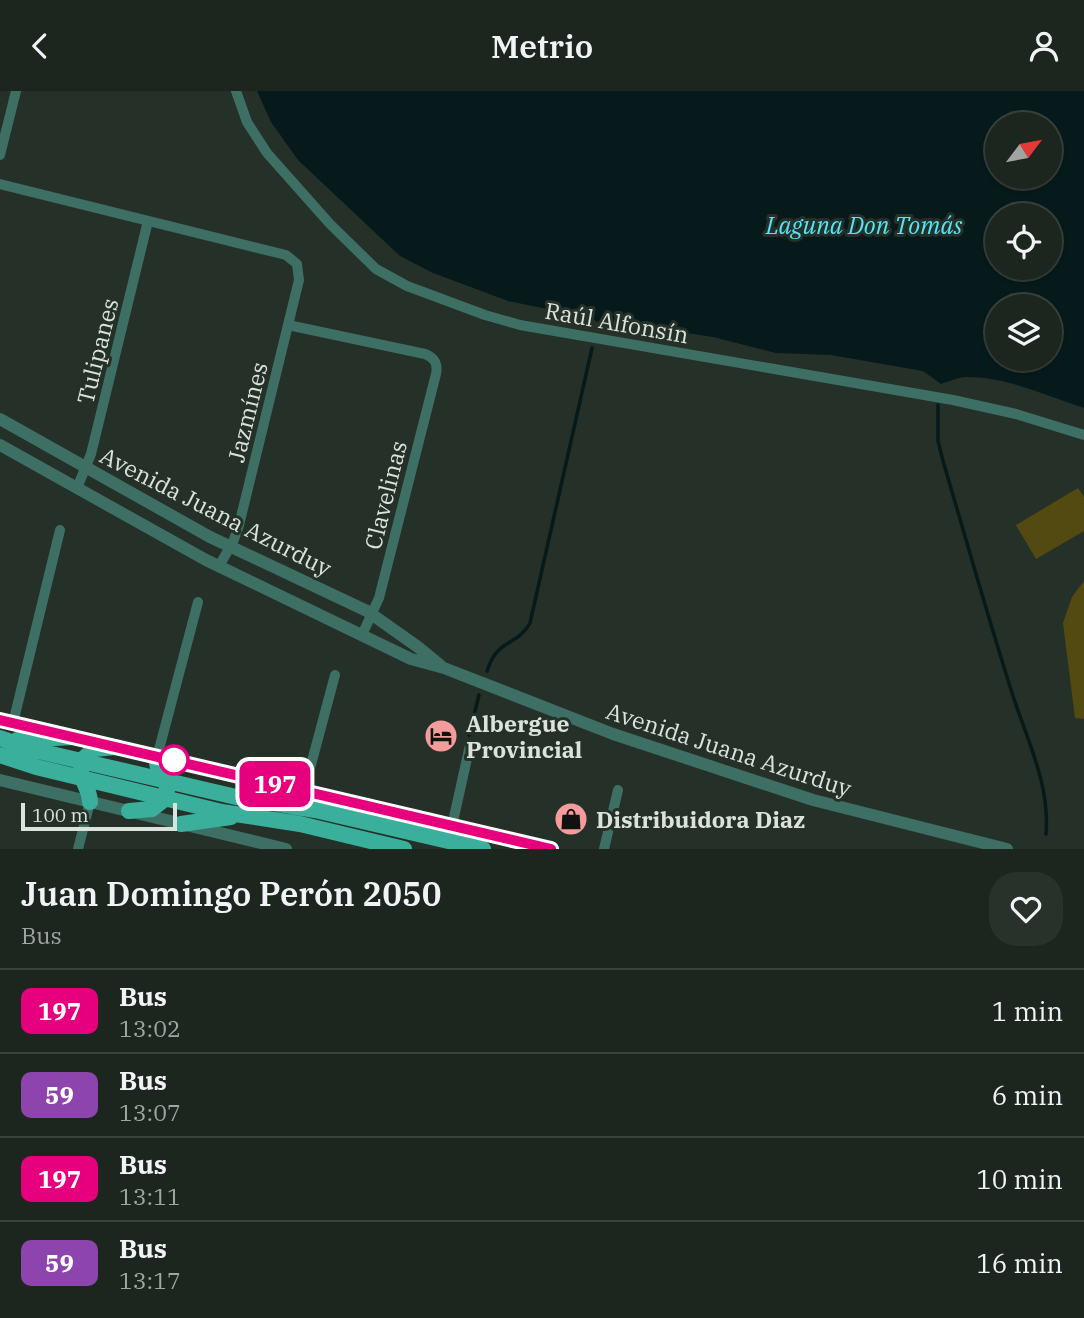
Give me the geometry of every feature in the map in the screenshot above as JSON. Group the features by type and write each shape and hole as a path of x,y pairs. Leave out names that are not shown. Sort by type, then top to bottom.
{"main road":[{"path":"5,740 74,737"},
{"path":"5,740 166,781 246,799 315,810 483,849"},
{"path":"90,802 89,792 79,771 82,761 87,753 95,749 115,747"},
{"path":"0,755 26,765 166,798 242,815 300,824 404,849"},
{"path":"129,811 149,810 166,798 168,788 157,766 157,757"},
{"path":"181,824 242,815"}],"street":[{"path":"0,155 16,91"},
{"name":"Raúl Alfonsín","path":"236,91 251,131 272,160 360,255 382,273 407,286 520,325 965,402 1084,435"},
{"path":"0,184 148,221"},
{"name":"Jazmínes","path":"148,221 286,255 297,264 300,276 238,530 219,566"},
{"name":"Tulipanes","path":"77,488 86,468 148,221"},
{"name":"Clavelinas","path":"288,324 425,354 435,361 436,374 379,598 362,635"},
{"name":"Avenida Juana Azurduy","path":"0,419 231,547 372,614 444,668"},
{"name":"Avenida Juana Azurduy","path":"0,445 219,566 411,659 444,668 613,734 813,800 1007,849"},
{"path":"13,723 60,530"},
{"path":"157,757 198,602"},
{"path":"304,791 335,675"},
{"path":"0,720 551,849"},
{"path":"452,826 470,745"},
{"path":"0,780 284,849"},
{"path":"604,849 618,790"},
{"path":"78,849 90,802"}],"shaded area":[{"path":"1078,488 1084,497 1084,531 1036,559 1016,525"},
{"path":"1084,581 1084,719 1075,718 1063,623 1072,597"}],"water":[{"name":"Laguna Don Tomás","path":"257,91 1084,91 1084,408 997,380 964,377 941,384 923,371 831,355 776,353 713,337 603,320 597,322 592,318 508,301 433,273 400,256 298,160 271,122"}],"waterway":[{"path":"487,671 491,660 502,647 525,631 530,623 592,348"},
{"path":"938,405 938,441 943,461 1004,667 1037,764 1045,798 1046,834"},
{"path":"469,735 479,695"}],"bus line":[{"name":"197","path":"0,720 551,849"}],"place":[{"name":"Albergue Provincial","path":"441,736"},
{"name":"Distribuidora Diaz","path":"571,819"}]}
